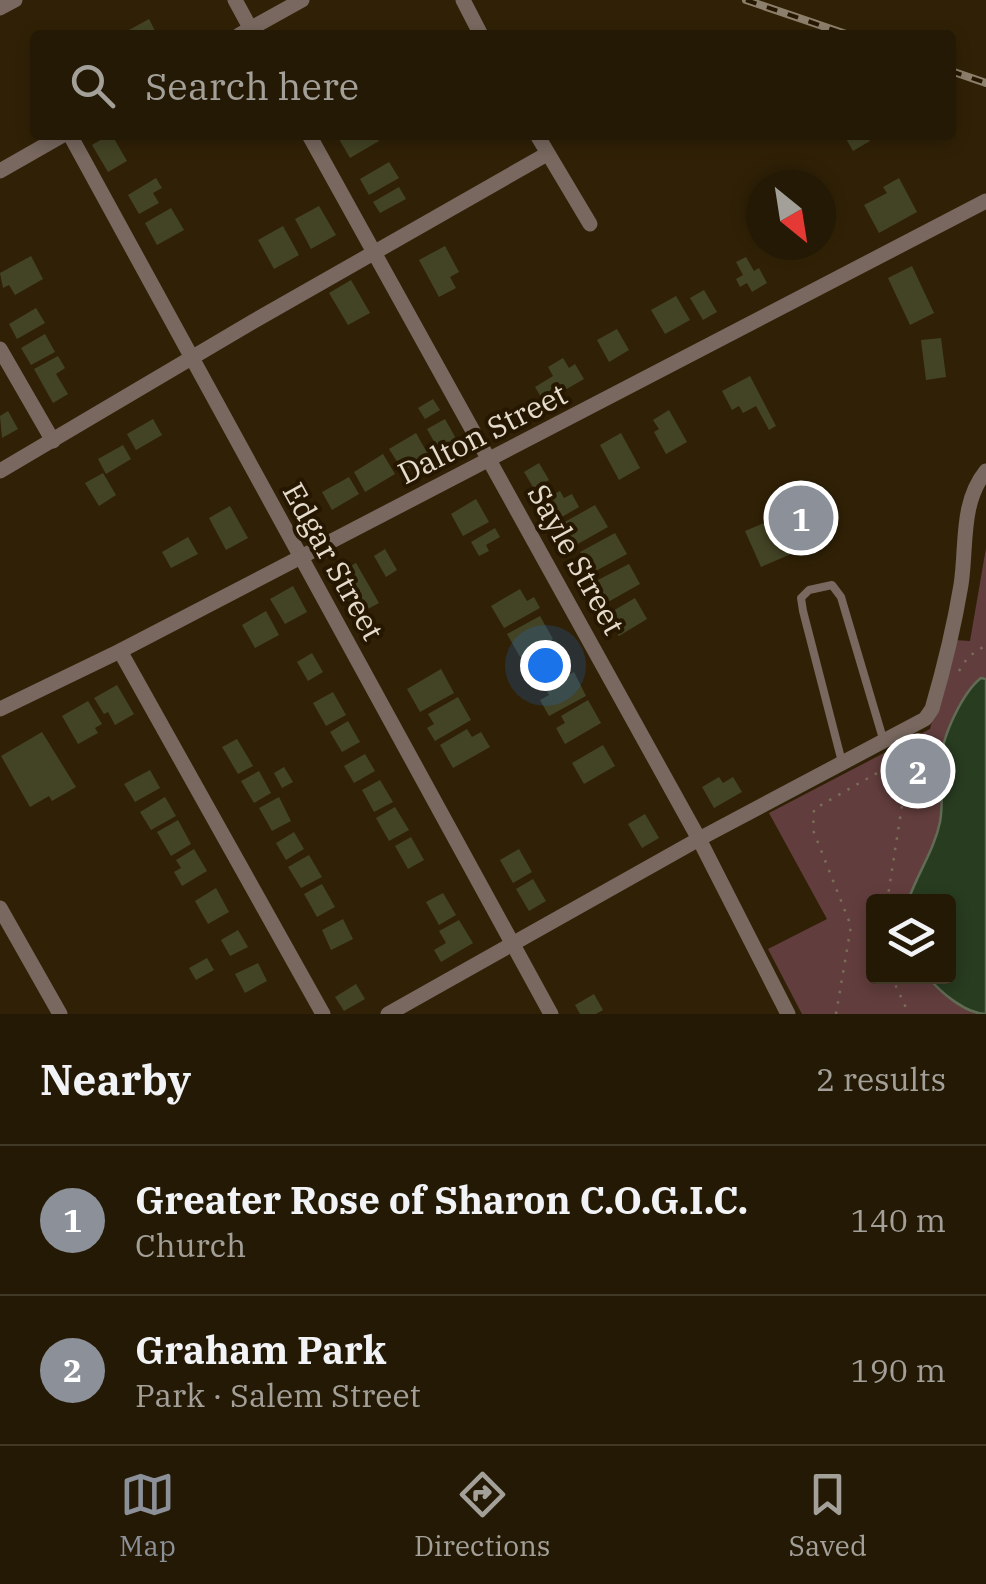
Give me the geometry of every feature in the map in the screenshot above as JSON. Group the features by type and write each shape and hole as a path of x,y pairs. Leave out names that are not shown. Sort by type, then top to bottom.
{"street":[{"path":"0,8 14,0"},
{"path":"235,0 247,30"},
{"path":"253,30 302,0"},
{"path":"463,0 478,30"},
{"path":"0,171 57,140"},
{"name":"Edgar Street","path":"69,140 551,1014"},
{"name":"Sayle Street","path":"312,140 700,839 788,1014"},
{"path":"539,140 590,224"},
{"path":"0,471 547,154"},
{"name":"Dalton Street","path":"0,709 120,651 986,201"},
{"path":"0,349 53,441"},
{"path":"388,1014 700,839 914,727 932,708 962,581 968,507 974,486 986,471"},
{"path":"120,651 322,1014"},
{"path":"0,908 60,1014"}],"lane":[{"path":"842,762 802,611 801,598 809,590 832,585 841,597 884,742"}],"path":[{"path":"958,672 968,657 986,646"},
{"path":"836,1014 851,926 812,830 814,808 935,734 908,768 887,894"},
{"path":"895,984 909,1014"}],"shaded area":[{"path":"986,548 986,1014 802,1014 768,949 827,919 769,813 930,729 954,640 970,641"},
{"path":"981,678 986,679 986,1014 962,1006 935,984 956,984 956,894 911,894 940,822 945,739"}],"building":[{"path":"149,19 154,30 129,30"},
{"path":"100,140 115,140 127,161 108,172 92,145"},
{"path":"340,140 379,141 350,158"},
{"path":"847,140 870,141 853,151"},
{"path":"389,162 399,178 369,195 360,179"},
{"path":"156,178 162,188 153,193 159,203 139,214 128,195"},
{"path":"899,178 917,212 879,233 864,205 887,193 883,187"},
{"path":"399,187 406,199 380,213 373,202"},
{"path":"319,206 336,235 311,249 295,219"},
{"path":"171,208 184,230 157,245 145,223"},
{"path":"283,226 299,255 274,269 258,240"},
{"path":"445,246 459,272 450,277 456,288 439,297 419,260"},
{"path":"31,256 43,279 15,295 9,285 3,288 0,273"},
{"path":"746,257 754,271 759,268 767,283 752,292 747,283 740,287 736,279 743,275 736,262"},
{"path":"912,266 934,313 910,325 888,278"},
{"path":"351,280 370,313 348,325 329,293"},
{"path":"704,290 717,312 703,320 690,298"},
{"path":"676,296 690,320 665,334 651,310"},
{"path":"36,308 45,323 17,339 9,324"},
{"path":"617,329 629,350 609,362 597,340"},
{"path":"45,334 55,352 31,365 21,348"},
{"path":"941,338 946,377 926,380 921,340"},
{"path":"58,356 65,368 56,374 68,394 53,403 34,369"},
{"path":"563,358 569,368 575,364 584,379 544,402 535,387 553,376 548,367"},
{"path":"750,376 776,426 769,430 756,406 743,413 739,406 732,410 722,391"},
{"path":"433,399 440,410 425,419 418,408"},
{"path":"669,410 687,442 666,454 654,432 659,429 653,420"},
{"path":"8,411 18,429 2,438 0,416"},
{"path":"153,419 162,435 136,450 127,434"},
{"path":"445,419 459,444 441,454 427,429"},
{"path":"416,433 429,456 403,471 389,449"},
{"path":"621,433 640,468 619,480 600,445"},
{"path":"123,445 131,459 106,474 98,459"},
{"path":"383,454 395,474 365,492 354,472"},
{"path":"539,463 549,480 534,489 524,472"},
{"path":"103,473 116,495 99,506 85,483"},
{"path":"349,477 359,494 332,510 322,492"},
{"path":"810,482 833,536 761,567 745,531 806,505 798,487"},
{"path":"560,491 564,498 572,494 579,507 555,521 543,500"},
{"path":"476,499 489,522 463,536 451,514"},
{"path":"595,505 608,527 576,545 563,523"},
{"path":"230,506 248,538 226,550 209,518"},
{"path":"495,528 500,537 486,545 489,551 479,556 471,542"},
{"path":"615,533 627,554 592,573 580,552"},
{"path":"188,537 198,554 171,568 162,552"},
{"path":"385,549 397,570 386,577 374,556"},
{"path":"356,563 379,603 366,610 359,598 347,605 331,577"},
{"path":"629,564 640,584 608,602 596,581"},
{"path":"293,586 307,612 285,624 270,599"},
{"path":"520,589 527,601 534,597 540,608 504,628 491,606"},
{"path":"635,598 647,619 619,636 606,615"},
{"path":"266,611 279,635 255,648 242,625"},
{"path":"540,616 553,639 520,657 507,634"},
{"path":"551,646 558,659 565,656 571,667 535,686 522,663"},
{"path":"312,653 323,672 308,681 297,662"},
{"path":"441,669 454,693 420,712 407,689"},
{"path":"574,672 586,696 549,716 540,700 549,695 545,688"},
{"path":"117,685 134,714 115,725 94,698"},
{"path":"333,692 346,715 326,726 313,703"},
{"path":"458,697 471,720 435,741 427,728 434,724 428,714"},
{"path":"588,700 601,723 565,744 556,728 565,723 561,716"},
{"path":"88,701 102,724 95,728 98,733 78,744 62,716"},
{"path":"348,721 360,742 342,752 330,732"},
{"path":"467,729 472,737 481,732 490,747 453,768 440,745"},
{"path":"42,732 76,787 52,801 49,796 30,807 1,756"},
{"path":"237,739 253,766 238,774 222,747"},
{"path":"603,745 615,766 584,784 572,763"},
{"path":"365,754 375,771 354,783 344,766"},
{"path":"284,767 293,782 282,788 274,773"},
{"path":"150,770 160,788 135,802 124,784"},
{"path":"259,771 271,793 254,803 241,781"},
{"path":"719,777 723,783 733,777 742,792 714,808 702,787"},
{"path":"380,780 393,802 374,812 362,790"},
{"path":"165,797 176,816 151,830 140,812"},
{"path":"279,797 291,821 272,831 259,808"},
{"path":"395,807 409,830 389,841 376,818"},
{"path":"645,814 659,838 642,848 628,824"},
{"path":"178,820 191,844 171,856 157,832"},
{"path":"294,832 304,849 286,860 276,843"},
{"path":"411,837 424,860 408,869 395,846"},
{"path":"194,849 207,871 182,886 174,872 181,868 176,860"},
{"path":"519,849 532,872 513,883 500,860"},
{"path":"309,855 322,877 301,888 288,867"},
{"path":"533,879 546,901 529,911 516,889"},
{"path":"322,884 335,907 317,917 304,894"},
{"path":"216,888 229,912 208,924 195,901"},
{"path":"443,893 456,915 439,925 426,902"},
{"path":"343,919 353,939 331,950 322,930"},
{"path":"459,920 473,943 441,962 434,950 446,943 439,931"},
{"path":"238,930 248,947 230,956 221,940"},
{"path":"207,958 214,970 196,980 189,968"},
{"path":"258,963 267,981 245,993 235,974"},
{"path":"356,984 365,999 344,1011 335,997"},
{"path":"594,994 603,1010 580,1014 575,1005"}],"railway":[{"path":"746,0 834,30"},
{"path":"956,73 986,83"}],"place":[{"name":"Greater Rose of Sharon C.O.G.I.C.","path":"801,518"},
{"name":"Graham Park","path":"918,771"}]}
